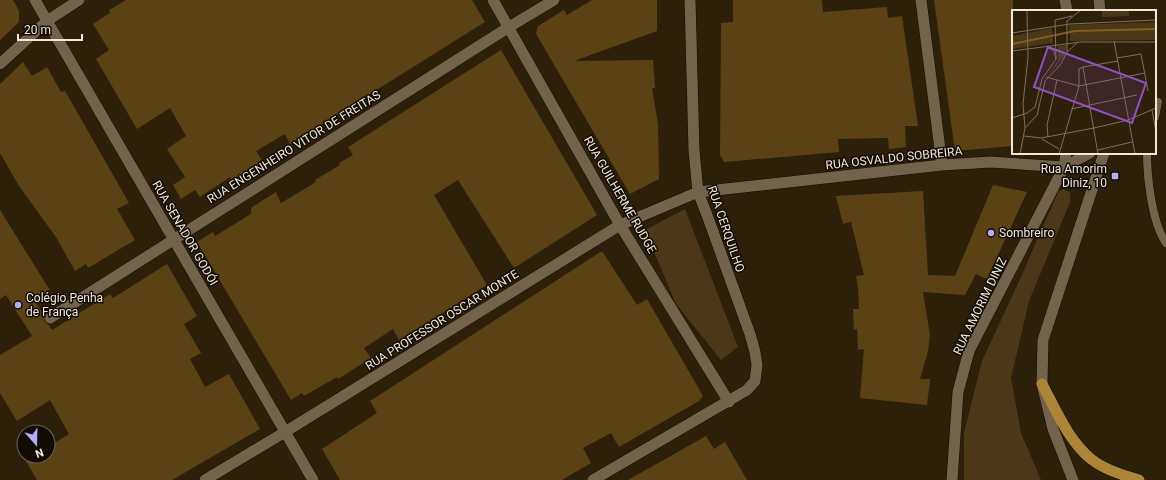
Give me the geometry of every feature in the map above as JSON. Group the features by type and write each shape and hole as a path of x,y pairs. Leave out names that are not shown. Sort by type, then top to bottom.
{"main road":[{"path":"1042,384 1071,438 1092,460 1117,473 1139,480"}],"street":[{"name":"RUA SENADOR GODÓI","path":"34,0 313,480"},
{"path":"0,64 47,21 79,0"},
{"name":"RUA GUILHERME RUDGE","path":"493,0 620,224 729,402"},
{"name":"RUA ENGENHEIRO VITOR DE FREITAS","path":"50,318 554,0"},
{"name":"RUA CERQUILHO","path":"593,480 729,402 747,390 755,381 757,365 750,334 698,192 694,150 690,0"},
{"path":"921,0 942,165"},
{"path":"1066,0 1067,10"},
{"path":"1099,0 1100,10"},
{"name":"RUA AMORIM DINIZ","path":"952,480 958,392 969,351 1064,167 1066,154"},
{"path":"1064,167 1088,154"},
{"path":"1073,480 1053,429 1042,384 1043,340 1104,154"},
{"name":"RUA OSVALDO SOBREIRA","path":"698,192 942,165 991,162 1064,167"},
{"name":"RUA PROFESSOR OSCAR MONTE","path":"205,480 620,224 698,192"}],"lane":[{"path":"1156,112 1158,102"},
{"path":"1145,154 1156,219 1161,236 1166,243"}],"shaded area":[{"path":"1063,189 1070,192 1070,202 1029,301 1011,378 1021,433 1041,480 964,480 964,433 982,361 1058,192"},
{"path":"685,209 738,347 721,360 676,304 645,230"}],"building":[{"path":"0,0 13,0 19,11 19,22 0,40"},
{"path":"126,0 472,0 485,22 290,144 285,134 256,151 263,162 233,181 230,177 200,197 195,190 181,199 173,185 185,177 167,149 186,136 170,108 137,129 96,59 109,50 93,24 110,13 109,10"},
{"path":"592,0 657,0 657,31 574,61 653,60 655,88 652,88 658,124 659,179 630,194 536,34 538,26 564,10 567,15"},
{"path":"733,0 822,0 823,12 887,7 888,18 902,16 918,126 905,126 906,147 889,149 888,138 838,139 839,152 724,162 720,155 721,23 733,22"},
{"path":"934,0 1013,0 1012,146 955,151"},
{"path":"501,50 597,215 514,268 458,180 434,195 487,285 399,340 393,329 364,348 371,358 338,379 337,377 304,396 302,393 291,400 197,242 213,232 215,236 251,214 251,208 276,192 281,203 316,182 315,180 340,165 339,163 353,155 348,147"},
{"path":"23,62 32,76 47,67 61,92 65,91 129,203 117,209 135,240 88,268 86,264 75,271 56,237 19,186 0,153 0,84"},
{"path":"993,185 1027,192 987,279 976,274 965,295 923,292 930,335 928,351 920,379 930,379 927,405 860,398 864,349 858,350 857,329 854,330 853,309 859,309 856,276 864,275 851,222 843,224 836,196 923,191 928,275 955,276"},
{"path":"0,210 51,292 35,302 44,315 44,321 52,330 110,294 113,298 167,264 197,316 184,324 201,353 190,359 205,387 229,374 260,429 172,480 37,480 28,464 56,464 56,442 69,434 50,400 17,421 0,393 0,355 32,336 6,295 0,299"},
{"path":"602,251 637,305 647,299 703,396 699,401 619,447 611,433 583,448 591,463 562,480 340,480 322,449 377,413 370,401"},
{"path":"706,436 714,449 725,442 747,480 628,480"}],"place":[{"name":"Rua Amorim Diniz, 10","path":"1115,176"},
{"name":"Sombreiro","path":"991,233"},
{"name":"Colégio Penha de França","path":"18,305"}]}
